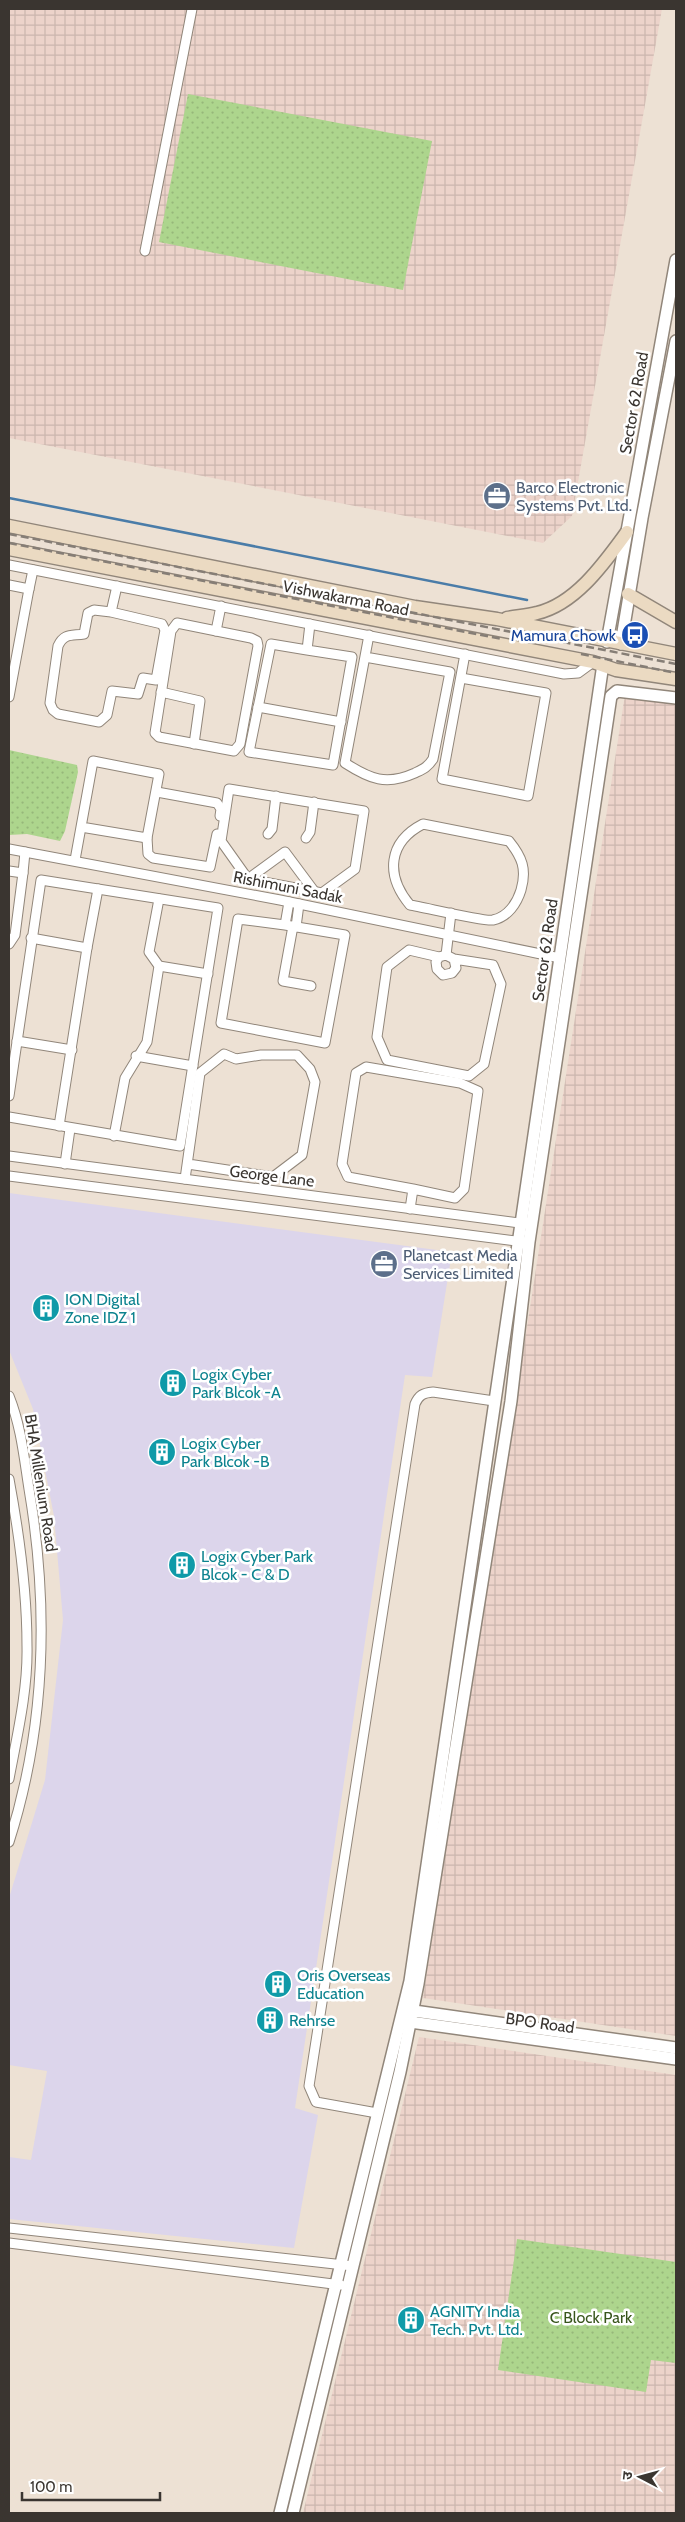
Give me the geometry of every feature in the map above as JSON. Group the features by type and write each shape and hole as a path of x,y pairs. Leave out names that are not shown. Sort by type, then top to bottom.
{"main road":[{"name":"Vishwakarma Road","path":"9,526 415,607 497,619 676,654"},
{"path":"497,619 539,613 566,599 593,577 627,532"},
{"name":"Vishwakarma Road","path":"9,549 598,663 616,670 676,679"},
{"path":"208,588 215,576 210,566"},
{"path":"228,592 225,578 232,570"},
{"path":"628,594 676,622"}],"street":[{"path":"145,252 192,9"},
{"name":"Sector 62 Road","path":"607,642 676,264"},
{"name":"Sector 62 Road","path":"621,644 628,594 676,341"},
{"path":"9,565 564,674 578,674 598,663"},
{"path":"9,697 33,570"},
{"path":"9,585 29,589"},
{"path":"111,612 117,586"},
{"path":"216,631 221,606"},
{"path":"94,610 111,612 162,624 165,630 156,680 143,678 138,694 112,692 107,715 99,722 58,714 52,710 50,703 58,646 62,638 68,634 84,634 88,613 94,610"},
{"path":"177,623 251,638 257,641 258,646 240,744 234,751 156,735 155,730 161,692 173,625 177,623"},
{"path":"306,650 310,624"},
{"path":"365,656 450,672 433,759 429,766 393,781 373,778 345,763 365,656 369,635"},
{"path":"271,644 352,657 333,764 249,752 258,707 271,644"},
{"path":"461,678 546,693 528,796 442,779 465,654"},
{"name":"Sector 62 Road","path":"526,1224 583,844 598,663"},
{"name":"Sector 62 Road","path":"524,1241 560,958 610,696 617,691 676,698"},
{"path":"161,692 200,701 194,744"},
{"path":"258,707 341,722"},
{"path":"75,860 93,761 159,774 148,838 148,854 153,858 206,867 212,865 220,805 156,792"},
{"path":"229,789 276,796 364,811 355,869 322,893 248,879 221,841 229,789"},
{"path":"268,834 272,829 276,796"},
{"path":"306,838 310,832 314,802"},
{"path":"423,824 509,841 521,856 524,869 522,887 516,903 505,914 492,921 450,913 410,905 401,894 394,877 395,856 400,840 423,824"},
{"path":"81,827 148,838"},
{"name":"Rishimuni Sadak","path":"9,849 284,901 560,958"},
{"path":"9,944 15,936 26,852"},
{"path":"248,879 285,852 314,891"},
{"path":"9,871 23,873"},
{"path":"9,1096 41,880 218,908 180,1146 70,1129 9,1117"},
{"path":"282,885 291,926"},
{"path":"59,1126 98,889"},
{"path":"114,1136 125,1078 136,1056 147,1042 159,966 149,952 159,899"},
{"path":"299,904 291,926 283,981 311,986"},
{"path":"450,913 448,934 442,956 436,966 443,975 449,975 454,971 454,959"},
{"path":"238,919 291,926 345,935 325,1042 221,1024 238,919"},
{"path":"32,938 87,948"},
{"path":"409,950 442,956 493,965 500,984 484,1064 469,1076 387,1060 377,1037 387,967 409,950"},
{"path":"159,966 208,974"},
{"path":"17,1041 72,1050"},
{"path":"185,1179 200,1073 211,1062 224,1054 236,1059 261,1055 297,1055 310,1069 315,1082 302,1155 298,1160 273,1177 188,1164"},
{"path":"136,1056 193,1066"},
{"path":"366,1067 460,1083 478,1092 464,1189 455,1198 413,1189 348,1178 342,1164 356,1073 366,1067"},
{"path":"65,1164 70,1129"},
{"name":"George Lane","path":"9,1156 526,1224"},
{"name":"George Lane","path":"9,1176 524,1241"},
{"path":"410,1209 413,1189"},
{"path":"280,2513 378,2113 406,2016 494,1401 524,1241"},
{"path":"293,2513 353,2266 406,2016 511,1401 524,1241"},
{"path":"378,2113 316,2102 309,2086 413,1413 418,1397 424,1392 494,1401"},
{"name":"BHA Millenium Road","path":"9,1396 18,1419 37,1536 42,1648 37,1725 21,1805 9,1842"},
{"name":"BHA Millenium Road","path":"9,1479 19,1537 28,1647 20,1722 9,1779"},
{"name":"BPO Road","path":"406,2016 676,2048"},
{"name":"BPO Road","path":"406,2016 676,2059"},
{"path":"9,2228 353,2266"},
{"path":"9,2243 348,2286"}],"shaded area":[{"path":"9,9 662,9 572,516 543,543 9,438"},
{"path":"626,688 676,695 676,2036 423,1998"},
{"path":"9,1193 452,1252 432,1377 405,1375 295,2108 318,2115 294,2248 9,2219 9,2157 31,2160 47,2071 9,2065 9,1898 45,1780 63,1620 54,1516 33,1409 9,1350"},
{"path":"419,2037 676,2075 676,2513 303,2513"}],"green space":[{"path":"188,94 432,141 403,290 159,242"},
{"path":"9,750 77,765 78,772 65,831 60,841 27,834 9,835"},
{"name":"C Block Park","path":"517,2239 676,2262 676,2363 651,2360 646,2392 498,2370"}],"waterway":[{"path":"9,498 527,600"}],"railway":[{"path":"9,534 676,664"},
{"path":"9,543 502,639"},
{"path":"581,654 676,673"}],"place":[{"name":"Barco Electronic Systems Pvt. Ltd.","path":"497,496"},
{"name":"Mamura Chowk","path":"635,635"},
{"name":"Planetcast Media Services Limited","path":"384,1264"},
{"name":"ION Digital Zone IDZ 1","path":"46,1308"},
{"name":"Logix Cyber Park Blcok -A","path":"173,1383"},
{"name":"Logix Cyber Park Blcok -B","path":"162,1452"},
{"name":"Logix Cyber Park Blcok - C & D","path":"182,1565"},
{"name":"Oris Overseas Education","path":"278,1984"},
{"name":"Rehrse","path":"270,2020"},
{"name":"AGNITY India Tech. Pvt. Ltd.","path":"411,2320"}]}
